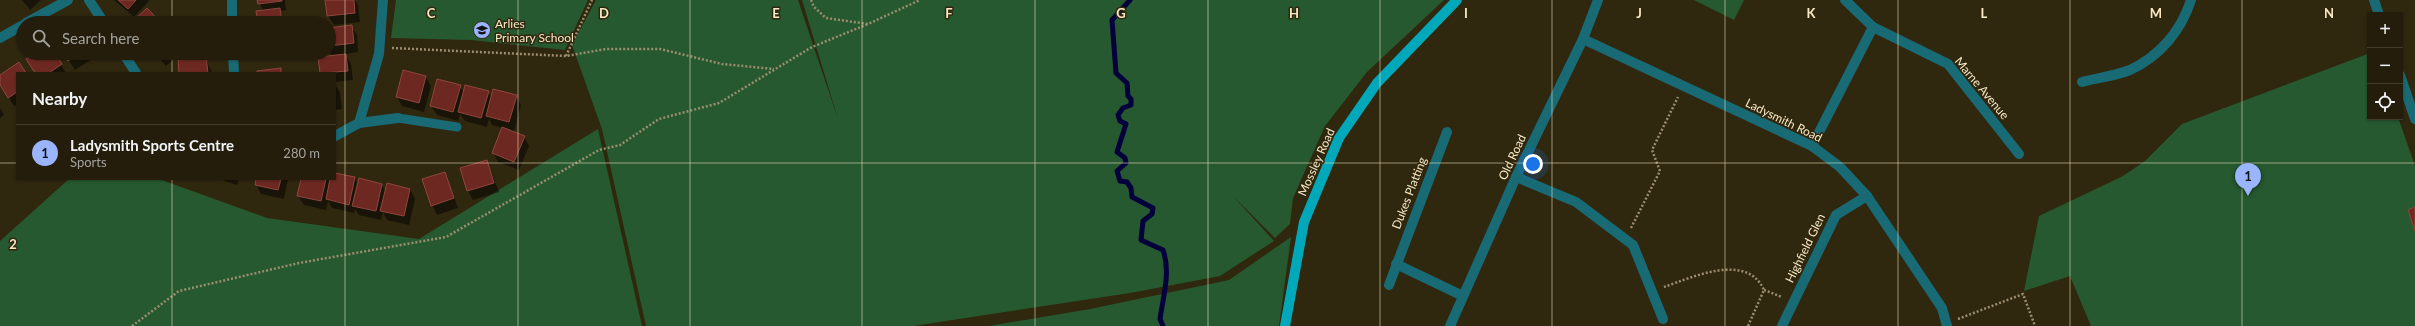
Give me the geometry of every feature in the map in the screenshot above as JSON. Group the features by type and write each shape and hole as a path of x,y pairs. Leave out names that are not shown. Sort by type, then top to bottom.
{"main road":[{"name":"Mossley Road","path":"1285,326 1304,222 1339,138 1377,84 1457,0"}],"street":[{"path":"39,16 68,0"},
{"path":"89,0 99,16"},
{"path":"232,0 232,16"},
{"path":"359,123 379,54 383,0"},
{"name":"Old Road","path":"1450,326 1516,177 1583,39 1598,0"},
{"name":"Marne Avenue","path":"1845,0 1874,27 1948,64 2019,154"},
{"path":"2082,82 2130,70 2166,46 2186,16 2191,0"},
{"path":"2374,0 2378,12"},
{"path":"1812,146 1874,27"},
{"path":"0,38 16,29"},
{"name":"Ladysmith Road","path":"1583,39 1812,146 1840,167 1867,196 1942,308 1947,324"},
{"path":"128,60 135,72"},
{"path":"233,60 234,72"},
{"path":"2403,84 2415,119"},
{"path":"336,135 359,123 398,118"},
{"name":"Dukes Platting","path":"1389,285 1447,132"},
{"path":"1516,177 1576,202 1633,245 1662,319"},
{"name":"Highfield Glen","path":"1782,326 1836,215 1867,196"},
{"path":"1396,264 1463,296"}],"lane":[{"path":"398,118 457,127"}],"path":[{"path":"566,56 592,0"},
{"path":"811,0 814,7 826,18 868,24"},
{"path":"132,326 179,291 299,263 446,237 599,150 620,145 659,119 719,103 812,47 868,24 920,0"},
{"path":"410,49 566,56 606,49 660,49 722,64 775,69"},
{"path":"1625,239 1660,171 1652,150 1683,86"},
{"path":"1652,292 1707,272 1750,272 1760,280 1764,290 1793,302"},
{"path":"1748,326 1764,290"},
{"path":"1947,324 2023,294 2035,326"}],"green space":[{"name":"Arlies Primary School","path":"396,0 588,0 565,50 471,40 391,38"},
{"path":"596,0 798,0 838,119 802,0 1444,0 1367,72 1325,126 1293,198 1290,224 1275,238 1233,196 1274,241 1220,276 1130,293 913,326 646,326 602,129 572,45"},
{"path":"1694,0 1744,0 1734,20"},
{"path":"2367,54 2367,120 2399,120 2415,166 2415,326 2091,326 2070,276 2024,291 2039,216 2123,176 2145,161 2182,124"},
{"path":"598,129 642,326 0,326 0,241 68,180 162,180 267,218 419,239"},
{"path":"1291,237 1279,326 989,326 1090,309 1229,280"}],"building":[{"path":"118,0 136,0 128,9"},
{"path":"257,0 282,0 282,1 258,4"},
{"path":"325,0 354,0 355,13 327,16"},
{"path":"147,8 154,16 138,16"},
{"path":"280,8 281,16 257,16 256,11"},
{"path":"352,25 354,43 336,45 336,27"},
{"path":"346,54 348,71 320,72 318,60 336,60 336,55"},
{"path":"27,60 59,60 62,64 50,72 34,72"},
{"path":"178,60 206,60 208,72 179,72"},
{"path":"19,62 25,72 16,72 16,93 8,98 0,85 0,75"},
{"path":"281,68 281,72 257,71"},
{"path":"403,70 426,76 419,103 396,97"},
{"path":"437,79 461,85 453,112 430,106"},
{"path":"465,85 489,91 481,118 458,112"},
{"path":"493,89 517,95 509,122 486,116"},
{"path":"502,127 525,136 514,162 492,153"},
{"path":"487,160 494,183 467,191 460,168"},
{"path":"445,172 454,198 431,206 422,179"},
{"path":"336,173 355,177 349,205 326,199 330,180 336,180"},
{"path":"359,178 382,184 376,211 352,206"},
{"path":"256,180 281,180 278,190 255,185"},
{"path":"301,180 326,180 321,201 297,196"},
{"path":"387,183 410,189 404,216 380,211"},
{"path":"2415,207 2415,231 2408,210"}],"waterway":[{"path":"1130,0 1112,20 1116,73 1127,83 1128,96 1131,99 1131,105 1123,108 1118,115 1120,121 1126,124 1117,152 1125,158 1126,163 1117,171 1120,181 1127,182 1131,188 1132,197 1153,208 1152,214 1143,221 1141,240 1163,250 1166,267 1166,284 1160,319 1163,326"}],"place":[{"name":"Arlies Primary School","path":"482,30"},
{"name":"Ladysmith Sports Centre","path":"2248,196"}]}
